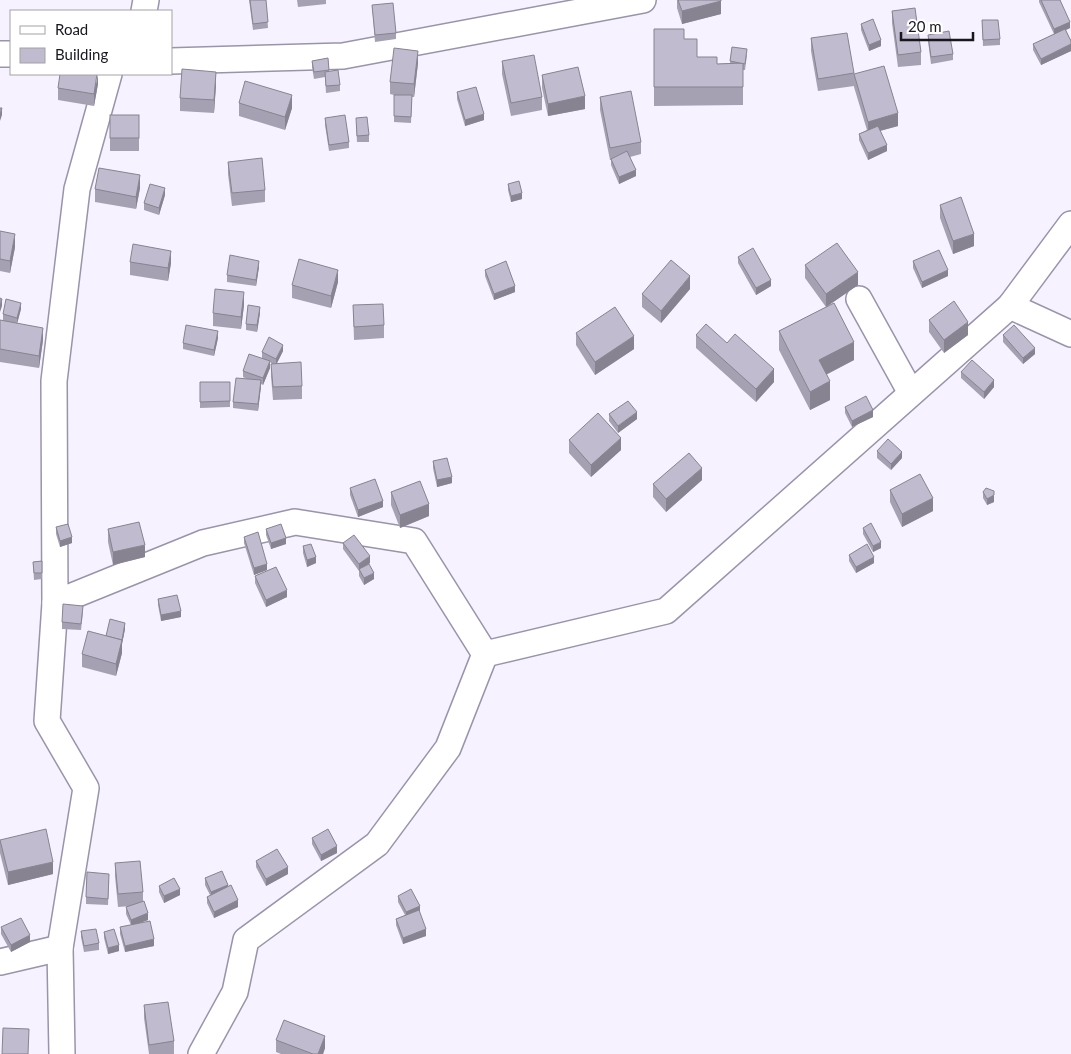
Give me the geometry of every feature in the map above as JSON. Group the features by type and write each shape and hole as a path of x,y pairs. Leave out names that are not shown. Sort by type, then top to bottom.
{"street":[{"path":"172,61 343,56 643,0"},
{"path":"62,1054 60,948 86,788 47,721 55,603 54,381 77,189 109,75"},
{"path":"485,654 666,611 1010,306 1071,224"},
{"path":"858,299 911,393"},
{"path":"1010,306 1071,334"},
{"path":"55,603 203,543 295,522 414,541 485,654"},
{"path":"201,1054 235,992 246,940 377,844 448,748 485,654"},
{"path":"0,962 60,948"}],"building":[{"path":"250,0 266,0 268,22 253,24"},
{"path":"678,0 721,0 721,1 682,11"},
{"path":"1041,0 1060,0 1070,22 1054,29"},
{"path":"393,3 396,33 375,35 372,5"},
{"path":"915,8 921,52 898,55 892,11"},
{"path":"873,19 881,40 869,45 861,24"},
{"path":"982,20 998,20 1000,39 983,40"},
{"path":"654,29 684,29 684,39 697,39 697,57 717,57 717,64 743,63 743,87 654,87"},
{"path":"1065,29 1071,44 1041,59 1033,44"},
{"path":"949,31 953,54 931,57 928,35"},
{"path":"847,33 854,73 818,79 811,38"},
{"path":"732,47 747,49 745,64 730,61"},
{"path":"394,48 418,51 414,84 390,82"},
{"path":"534,55 542,97 511,103 502,61"},
{"path":"328,58 329,70 314,72 312,61"},
{"path":"884,66 898,113 868,122 854,74"},
{"path":"578,67 585,96 548,104 542,75"},
{"path":"182,69 216,72 214,100 180,98"},
{"path":"338,70 340,85 326,86 325,72"},
{"path":"60,75 97,75 94,94 58,88"},
{"path":"245,81 292,95 285,117 239,103"},
{"path":"476,87 484,114 465,120 457,92"},
{"path":"631,91 641,142 610,148 600,97"},
{"path":"394,95 412,95 411,117 394,116"},
{"path":"110,115 139,115 139,138 110,138"},
{"path":"345,115 349,142 329,145 325,118"},
{"path":"367,117 369,135 357,136 356,118"},
{"path":"878,126 887,145 868,153 859,134"},
{"path":"627,151 636,170 619,177 611,159"},
{"path":"262,158 265,190 232,193 228,162"},
{"path":"99,168 140,175 136,197 95,189"},
{"path":"519,181 522,193 511,196 508,184"},
{"path":"150,184 165,188 159,208 144,203"},
{"path":"961,197 974,234 953,241 940,205"},
{"path":"0,231 15,234 10,261 0,259"},
{"path":"837,243 858,272 826,294 805,265"},
{"path":"133,244 171,251 168,268 130,262"},
{"path":"753,248 771,280 756,288 738,257"},
{"path":"939,250 948,270 922,282 913,261"},
{"path":"230,255 259,261 256,280 227,275"},
{"path":"299,259 338,270 331,296 292,285"},
{"path":"671,260 690,276 661,311 642,294"},
{"path":"506,261 515,286 494,294 485,270"},
{"path":"215,289 244,292 241,317 213,313"},
{"path":"6,299 21,303 17,318 3,314"},
{"path":"954,301 968,322 944,340 929,320"},
{"path":"834,303 854,342 819,360 830,381 810,392 779,331"},
{"path":"383,304 384,325 354,327 353,305"},
{"path":"248,305 260,307 257,325 246,324"},
{"path":"615,307 634,336 595,362 576,333"},
{"path":"0,320 43,328 39,356 0,349"},
{"path":"706,324 727,343 735,334 774,369 756,389 696,335"},
{"path":"186,325 218,331 214,350 183,343"},
{"path":"1014,325 1035,348 1023,358 1003,335"},
{"path":"269,337 283,345 276,359 262,352"},
{"path":"249,354 270,361 263,378 243,371"},
{"path":"972,360 994,380 984,392 961,372"},
{"path":"301,362 302,386 273,387 271,364"},
{"path":"236,378 261,380 258,404 233,402"},
{"path":"200,382 230,382 230,401 200,402"},
{"path":"866,396 873,410 852,421 845,407"},
{"path":"628,401 637,412 618,426 609,414"},
{"path":"598,413 621,438 591,465 569,440"},
{"path":"888,439 902,452 891,464 877,451"},
{"path":"689,453 702,468 666,499 653,484"},
{"path":"447,458 452,477 437,480 433,461"},
{"path":"920,474 933,498 902,514 890,490"},
{"path":"375,479 383,501 358,510 350,488"},
{"path":"420,481 429,504 400,515 391,492"},
{"path":"986,488 994,491 994,495 987,499 983,492"},
{"path":"139,522 145,545 113,552 108,529"},
{"path":"871,523 881,542 873,546 863,528"},
{"path":"68,524 72,537 60,541 56,527"},
{"path":"281,524 286,538 271,543 266,529"},
{"path":"258,532 267,564 254,568 244,537"},
{"path":"354,535 370,556 359,564 343,543"},
{"path":"311,544 316,557 307,560 303,546"},
{"path":"867,544 874,557 856,567 849,555"},
{"path":"42,561 42,573 34,573 33,562"},
{"path":"369,564 374,573 364,578 359,569"},
{"path":"276,567 287,590 266,600 255,576"},
{"path":"177,595 181,611 161,615 158,599"},
{"path":"63,604 83,606 81,624 62,622"},
{"path":"110,619 125,623 122,640 106,636"},
{"path":"88,631 122,640 116,664 82,654"},
{"path":"46,829 53,862 8,872 0,840"},
{"path":"328,829 337,846 321,855 312,838"},
{"path":"277,849 288,867 266,879 256,861"},
{"path":"140,861 143,892 118,894 115,863"},
{"path":"222,871 228,885 211,892 205,878"},
{"path":"87,872 109,874 108,899 86,897"},
{"path":"174,878 180,889 164,896 159,886"},
{"path":"231,885 238,900 214,912 207,897"},
{"path":"411,889 420,906 406,912 398,896"},
{"path":"144,901 148,913 131,920 126,907"},
{"path":"419,910 426,929 403,938 396,919"},
{"path":"21,918 30,935 11,945 1,927"},
{"path":"150,921 154,939 125,946 120,927"},
{"path":"96,929 99,943 84,946 81,931"},
{"path":"114,929 119,945 108,948 104,932"},
{"path":"168,1002 174,1041 149,1045 144,1005"},
{"path":"284,1020 325,1036 318,1054 313,1054 276,1040"},
{"path":"3,1028 29,1029 28,1054 2,1054"}]}
